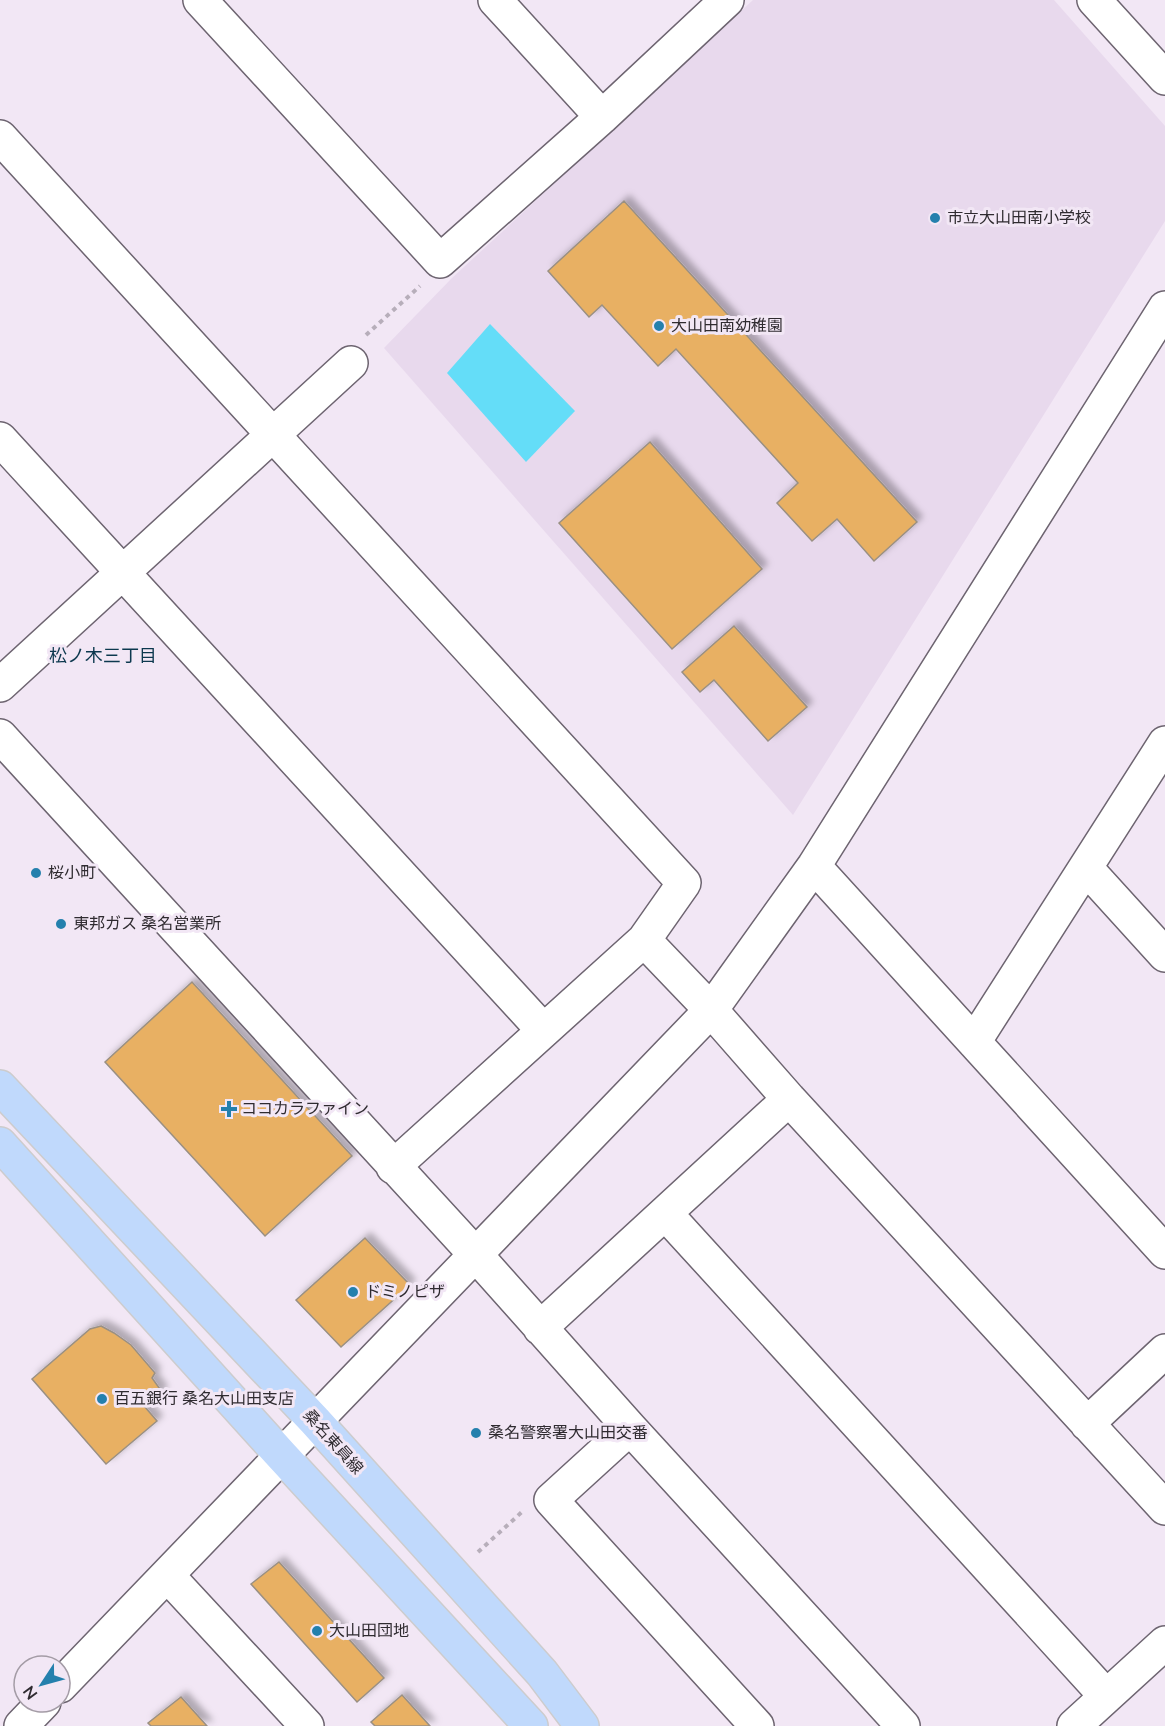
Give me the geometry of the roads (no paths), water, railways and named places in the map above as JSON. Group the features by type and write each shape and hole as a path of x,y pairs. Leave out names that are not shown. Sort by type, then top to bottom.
{"main road":[{"name":"桑名東員線","path":"0,1087 315,1421 542,1673 582,1726"},
{"path":"0,1144 282,1456 531,1726"}],"street":[{"path":"200,0 440,261 602,117 727,0"},
{"path":"495,0 602,117"},
{"path":"1094,0 1165,78"},
{"path":"0,137 684,883 644,940 393,1167"},
{"path":"72,1674 711,1010 813,867 1165,308"},
{"path":"0,685 272,434 356,351"},
{"path":"0,439 543,1030"},
{"path":"0,736 475,1254 630,1428 903,1726"},
{"path":"974,1042 1165,742"},
{"path":"813,867 1165,1252"},
{"path":"1086,868 1165,955"},
{"path":"644,940 711,1010 789,1099 1165,1508"},
{"path":"540,1328 789,1099"},
{"path":"665,1214 1106,1696"},
{"path":"1087,1424 1165,1351"},
{"path":"630,1428 551,1500 757,1726"},
{"path":"167,1575 307,1726"},
{"path":"1074,1726 1165,1643"},
{"path":"21,1726 32,1714"}],"water":[{"path":"490,324 575,411 526,462 447,373"}],"place":[{"name":"市立大山田南小学校","path":"935,218"},
{"name":"大山田南幼稚園","path":"659,326"},
{"name":"桜小町","path":"36,873"},
{"name":"東邦ガス 桑名営業所","path":"61,924"},
{"name":"ココカラファイン","path":"229,1109"},
{"name":"ドミノピザ","path":"353,1292"},
{"name":"百五銀行 桑名大山田支店","path":"102,1399"},
{"name":"桑名警察署大山田交番","path":"476,1433"},
{"name":"大山田団地","path":"317,1631"}],"district":[{"name":"松ノ木三丁目","path":"103,656"}]}
